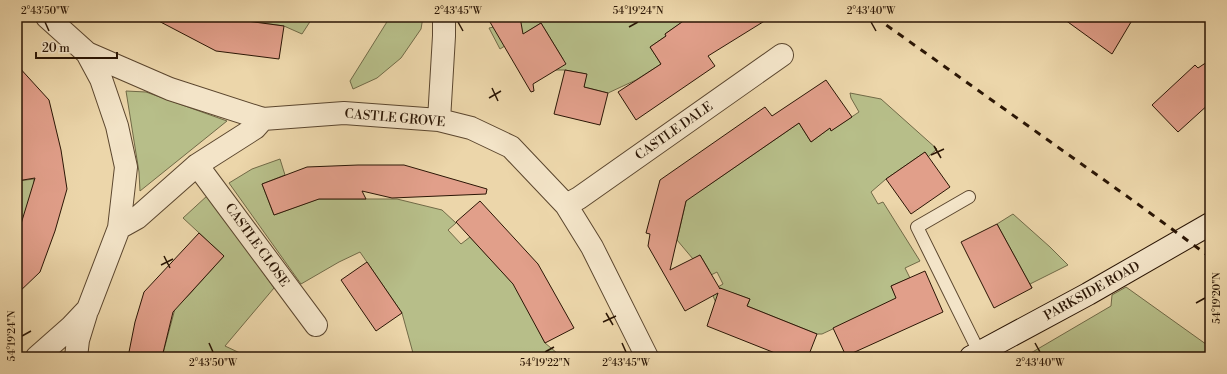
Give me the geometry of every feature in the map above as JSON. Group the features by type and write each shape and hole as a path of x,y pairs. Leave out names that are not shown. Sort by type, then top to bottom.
{"street":[{"name":"CASTLE GROVE","path":"47,17 88,53 170,89 263,119 344,113 439,120 471,128 511,147 566,205 592,247 647,357"},
{"path":"439,120 444,17"},
{"path":"76,357 78,340 88,309 119,228 126,168 117,126 101,79 88,53"},
{"name":"CASTLE DALE","path":"566,205 585,194 782,55"},
{"path":"119,228 137,218 198,164 255,128 263,119"},
{"name":"CASTLE CLOSE","path":"198,164 316,325"},
{"name":"PARKSIDE ROAD","path":"974,355 1088,294 1210,224"},
{"path":"37,357 71,327 88,309"}],"lane":[{"path":"969,197 917,226 974,355"}],"green space":[{"path":"227,17 313,17 302,34 284,26"},
{"path":"390,17 423,17 421,29 401,58 377,78 353,89 350,81"},
{"path":"520,17 711,17 700,23 684,21 665,34 666,36 650,47 661,64 636,80 608,93 584,87 586,74 556,70 563,59 541,23 500,49 489,28 509,24"},
{"path":"126,91 146,92 227,121 140,191 139,172"},
{"path":"850,93 881,99 937,149 928,157 925,152 886,179 871,192 878,204 883,202 920,261 905,268 910,278 891,286 897,299 822,334 817,334 747,306 750,299 733,293 716,303 711,291 723,284 717,272 703,279 709,270 700,255 693,259 677,240 687,197 706,187 799,123 811,142 830,128 832,130 859,112 851,98"},
{"path":"280,159 285,175 262,184 274,215 318,199 397,199 442,210 456,223 448,230 461,244 470,237 517,288 545,343 557,353 555,357 407,357 413,353 402,313 360,252 339,262 301,284 229,183 252,169"},
{"path":"17,175 18,181 34,179 34,189 17,239"},
{"path":"208,195 274,288 225,346 240,353 243,357 162,357 176,305 187,297 224,256 183,218"},
{"path":"1013,214 1068,265 1030,284 1032,288 997,224"},
{"path":"1126,287 1210,347 1210,357 1024,357 1111,306 1112,295"}],"building":[{"path":"151,17 217,17 284,26 279,59 216,51"},
{"path":"487,17 520,17 523,34 541,23 566,64 533,84 534,91 531,92"},
{"path":"689,17 771,17 708,56 715,66 636,120 618,92 661,64 650,47"},
{"path":"1061,17 1134,17 1112,54"},
{"path":"1210,60 1210,103 1178,132 1152,105 1195,65 1198,68"},
{"path":"17,65 49,100 61,150 67,189 55,231 40,272 17,294 17,237 35,178 17,181"},
{"path":"565,70 587,74 584,87 608,93 600,125 554,114"},
{"path":"826,80 852,117 831,131 830,128 811,142 799,123 686,201 670,270 700,255 720,289 750,299 747,306 817,334 808,357 785,357 707,326 718,293 685,311 648,246 650,234 646,233 660,180 765,107 772,116"},
{"path":"925,152 950,187 911,214 886,179"},
{"path":"404,165 487,189 486,194 392,198 362,191 366,199 319,199 274,215 262,184 307,167"},
{"path":"480,201 538,264 574,328 545,343 513,284 456,222"},
{"path":"997,224 1032,288 994,308 961,242"},
{"path":"199,233 224,256 173,312 162,357 128,357 135,322 144,292"},
{"path":"367,262 402,313 376,331 341,280"},
{"path":"925,271 943,312 846,356 833,328 896,298 891,286"}],"railway":[{"path":"875,17 1210,257"}]}
